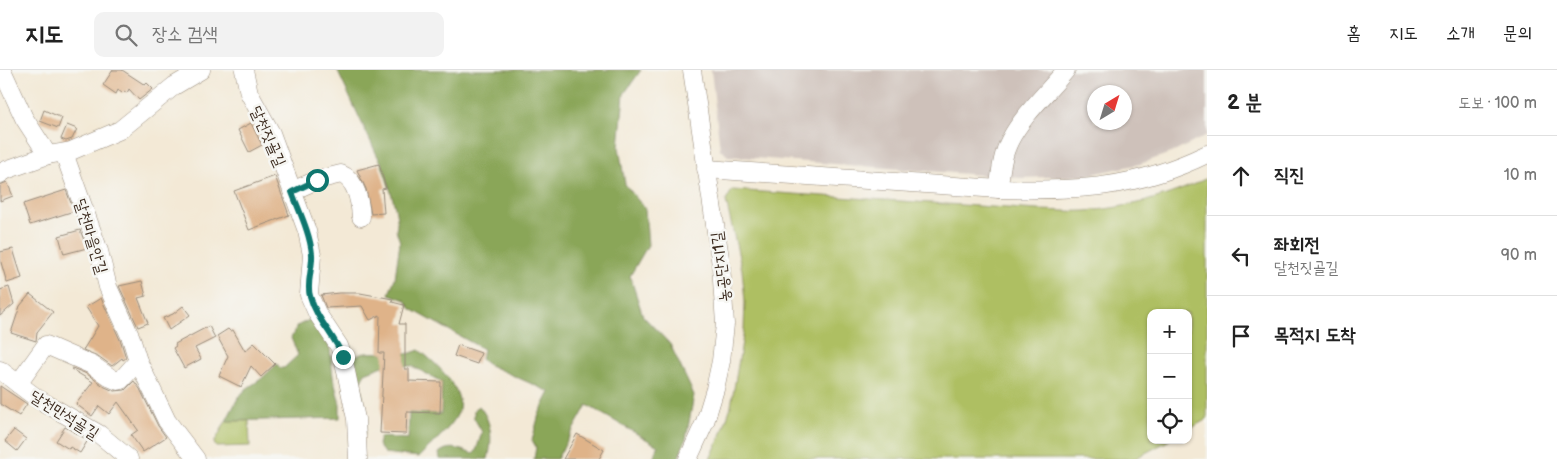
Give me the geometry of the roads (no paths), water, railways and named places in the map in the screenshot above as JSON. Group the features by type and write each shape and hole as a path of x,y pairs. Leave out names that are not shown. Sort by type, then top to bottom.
{"street":[{"name":"달천마을안길","path":"2,70 24,118 56,154 99,251 108,287 131,338 138,361 167,421 196,459"},
{"path":"0,174 6,170 120,130 174,86 201,70"},
{"name":"달천짓골길","path":"244,70 249,93 271,133 311,245 312,266 309,295 317,313 339,346 343,357 356,419 358,459"},
{"name":"농공단지1길","path":"688,459 705,422 712,398 721,361 726,324 721,265 692,70"},
{"path":"999,189 1003,159 1010,140 1066,70"},
{"path":"706,168 999,189 1043,190 1113,186 1182,166 1207,154"},
{"path":"292,192 317,180 341,174 346,176 357,194 361,217"},
{"path":"18,384 46,345 92,366 118,381 138,361"},
{"name":"달천만석골길","path":"0,370 38,399 88,426 129,459"}]}
